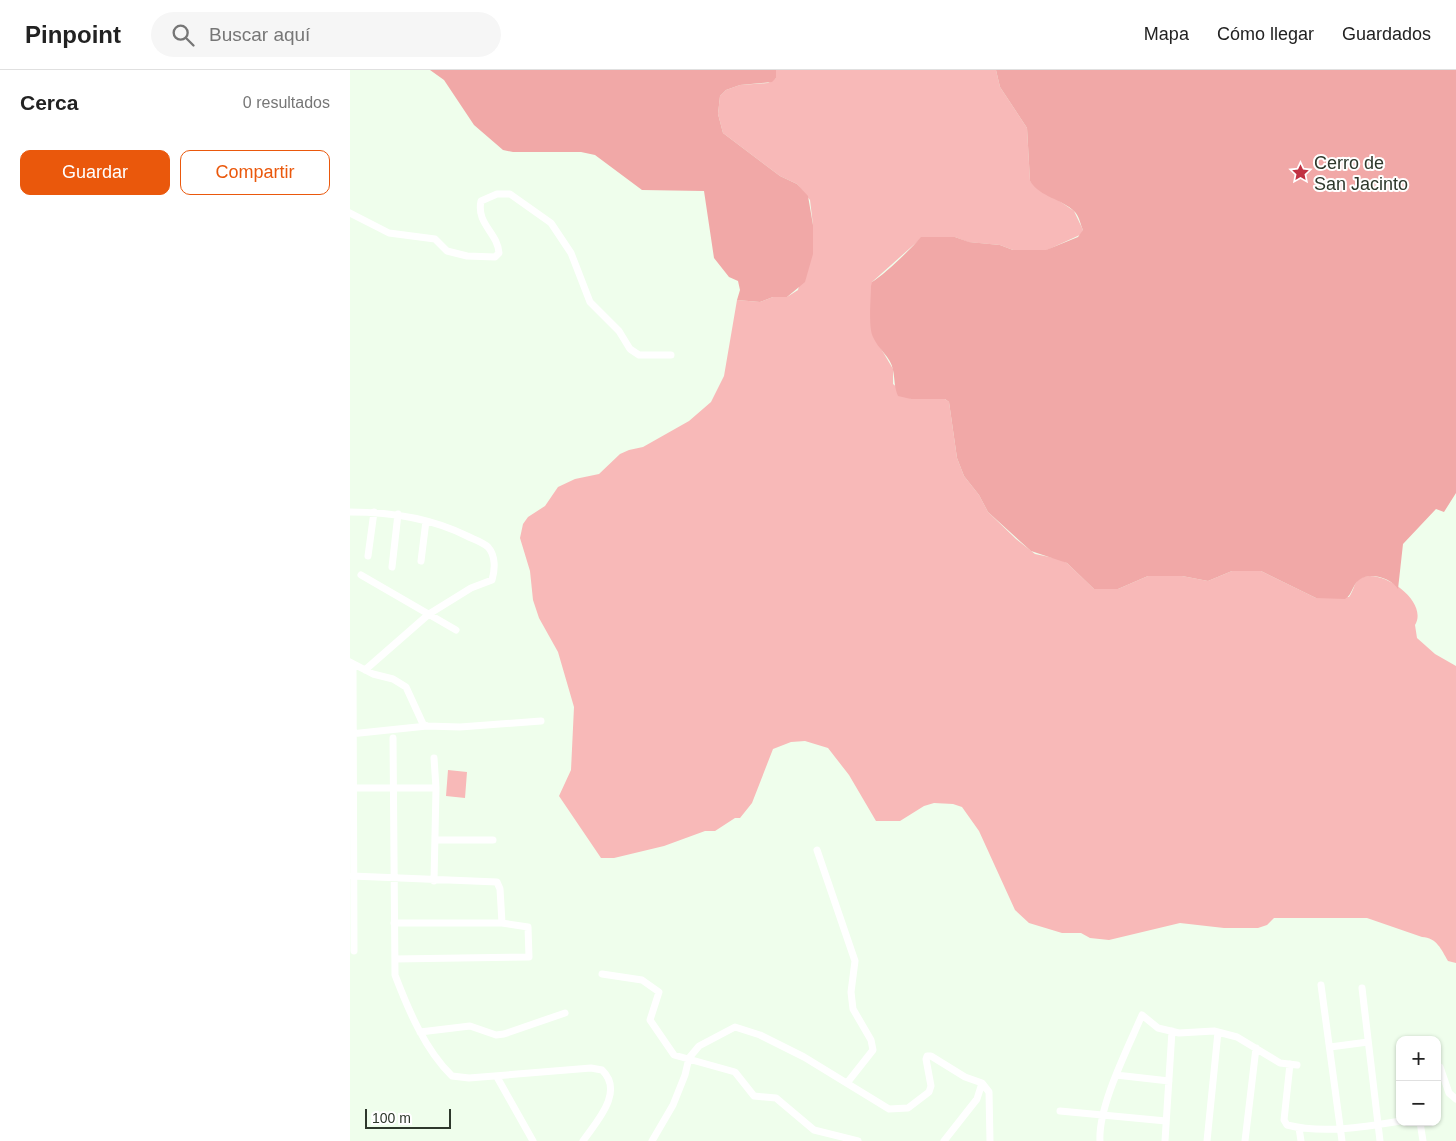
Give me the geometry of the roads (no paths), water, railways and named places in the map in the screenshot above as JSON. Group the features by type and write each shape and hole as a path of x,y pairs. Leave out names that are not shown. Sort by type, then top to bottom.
{"street":[{"path":"350,213 389,232 435,239 447,251 467,256 495,257 499,253 499,245 480,216 479,208 481,201 488,197 497,194 510,194 551,223 571,253 590,302 619,331 630,350 639,356 672,355"},
{"path":"350,512 398,514 452,528 487,546 493,555 495,572 492,580 471,588 429,614 365,670"},
{"path":"368,556 374,512"},
{"path":"392,567 398,514"},
{"path":"421,562 426,521"},
{"path":"361,575 456,630"},
{"path":"354,950 352,663 373,674 393,679 406,687 423,724 427,726"},
{"path":"352,734 427,726 460,727 541,721"},
{"path":"393,738 395,975 420,1032 452,1076 459,1079 591,1068 602,1070 608,1079 610,1100 583,1141"},
{"path":"434,758 436,788 434,881"},
{"path":"352,788 436,788"},
{"path":"435,840 494,840"},
{"path":"817,850 855,961 851,992 853,1009 871,1040 873,1050 847,1083"},
{"path":"352,876 434,881 497,882 500,889 502,923"},
{"path":"394,923 502,923 528,927 529,957 396,959"},
{"path":"602,974 642,980 659,992 650,1020 674,1055 735,1072 754,1096 776,1098 814,1130 858,1141"},
{"path":"1321,985 1342,1141"},
{"path":"1362,988 1380,1141"},
{"path":"420,1032 470,1026 496,1035 504,1034 566,1013"},
{"path":"1100,1141 1104,1114 1116,1075 1142,1015 1158,1028 1172,1031 1218,1032 1237,1037 1280,1063 1293,1065 1284,1120 1287,1125 1299,1128 1340,1128 1396,1122"},
{"path":"652,1141 673,1105 686,1075 689,1058 699,1046 735,1027 760,1035 804,1058 889,1109 908,1108 929,1092 930,1086 926,1059 927,1056 931,1056 965,1077 982,1083 989,1092 990,1141"},
{"path":"1165,1141 1172,1031"},
{"path":"1207,1141 1218,1032"},
{"path":"1330,1047 1368,1042"},
{"path":"1245,1141 1256,1048"},
{"path":"1441,1070 1450,1093 1456,1099"},
{"path":"1116,1075 1169,1081"},
{"path":"497,1077 533,1141"},
{"path":"944,1141 977,1099 982,1083"},
{"path":"1060,1111 1166,1121"},
{"path":"1421,1126 1423,1141"},
{"path":"1299,1128 1301,1141"}],"place":[{"name":"Cerro de San Jacinto","path":"1300,173"}]}
